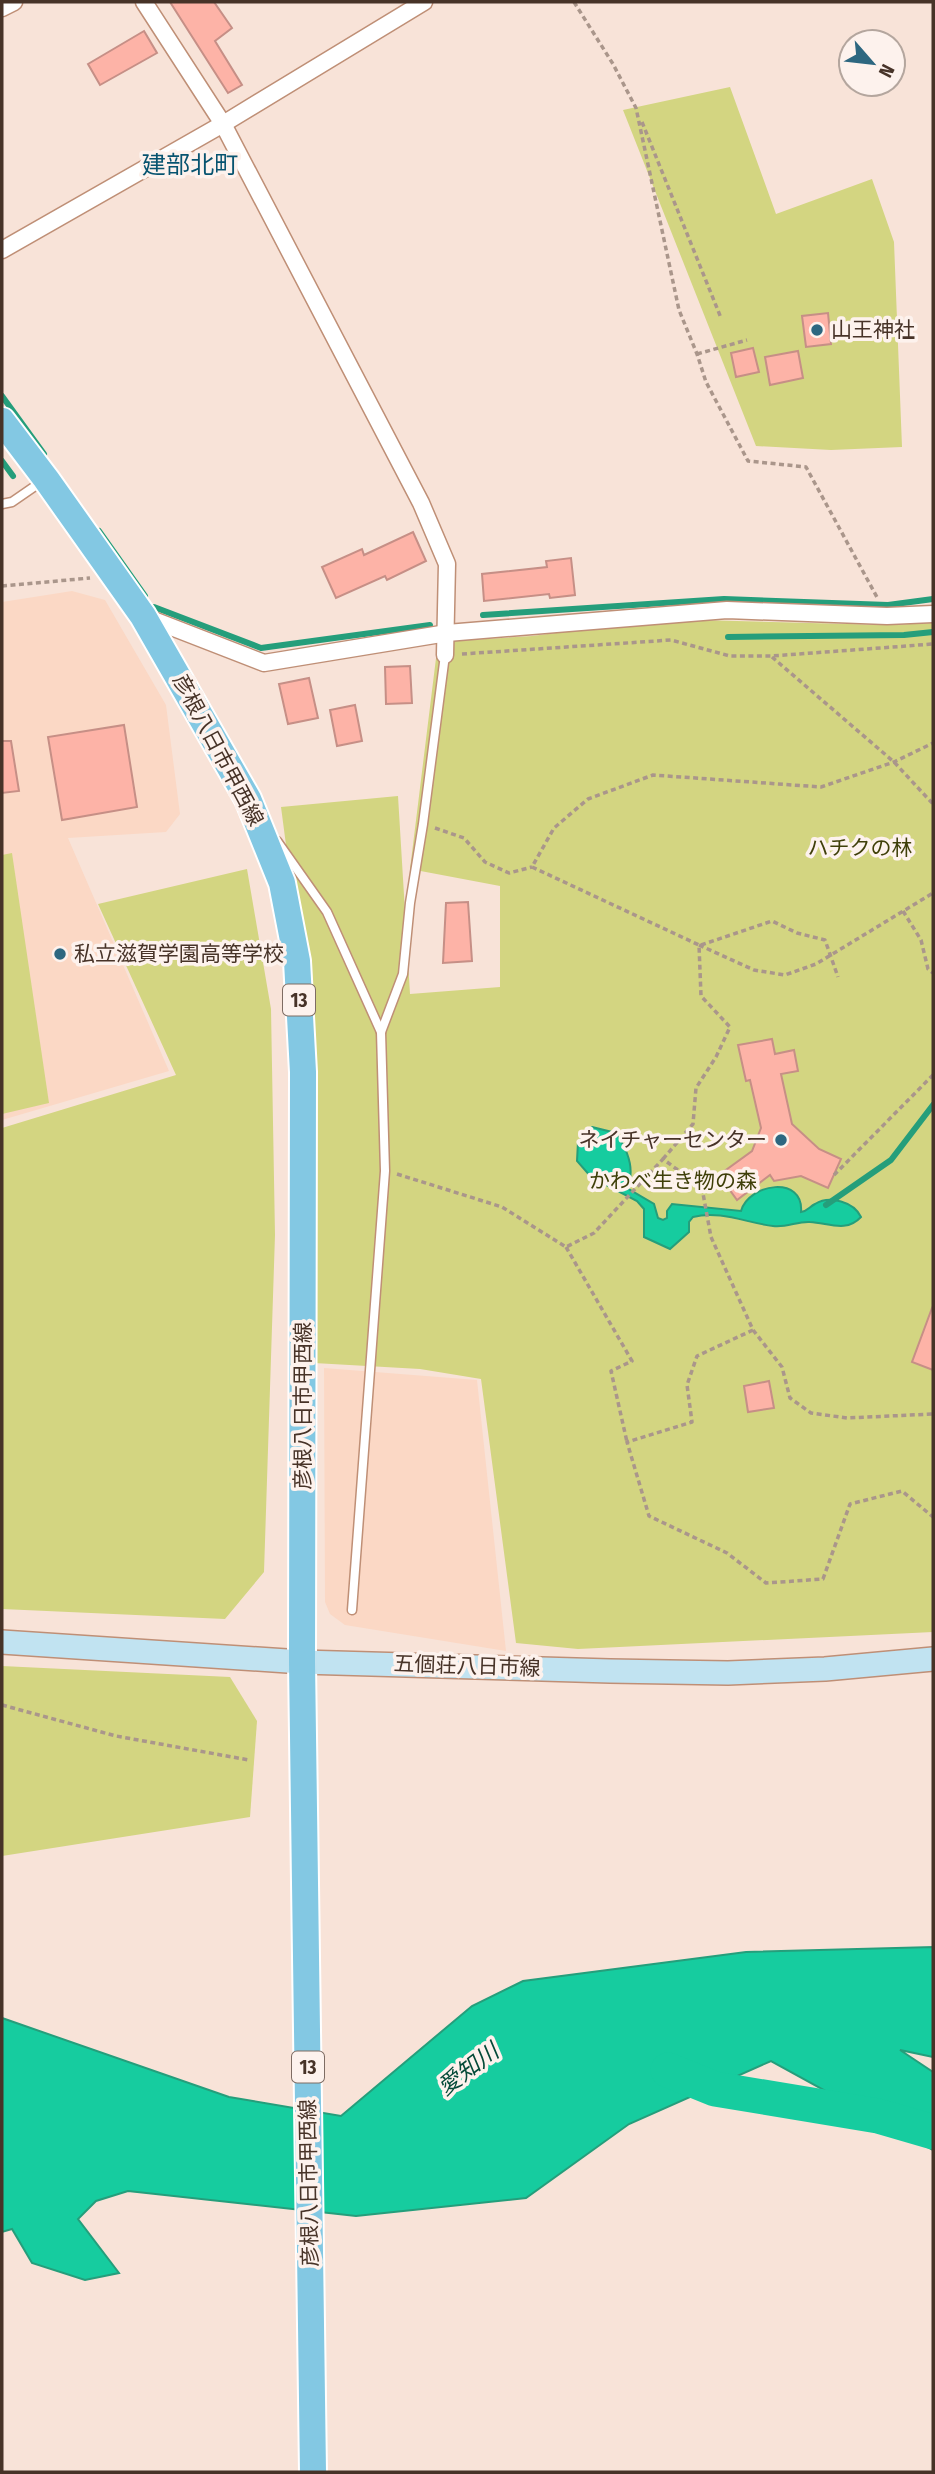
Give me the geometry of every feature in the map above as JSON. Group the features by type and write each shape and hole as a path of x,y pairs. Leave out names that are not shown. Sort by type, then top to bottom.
{"main road":[{"name":"彦根八日市甲西線","path":"2,421 143,616 248,799 282,883 298,961 303,1072 303,1662 313,2472"},
{"name":"五個荘八日市線","path":"2,1642 303,1662 728,1673 825,1669 933,1659"}],"street":[{"path":"2,8 13,2"},
{"path":"144,2 223,124 421,503 447,564 445,655"},
{"path":"2,250 223,124 424,2"},
{"path":"143,616 264,663 447,633 727,610 933,614"}],"lane":[{"path":"2,504 12,502 46,479"},
{"path":"352,1610 385,1171 381,1032 403,974 410,903 424,824 445,655"},
{"path":"248,799 327,912 381,1032"}],"path":[{"path":"574,2 613,64 636,108 721,318"},
{"path":"636,108 679,310 706,382 747,461 806,467 876,595"},
{"path":"697,354 747,340"},
{"path":"2,586 114,576"},
{"path":"445,655 671,640 730,656 772,656 933,645"},
{"path":"772,656 894,762 933,804"},
{"path":"532,867 554,828 588,799 653,775 821,787 894,762 933,743"},
{"path":"424,824 464,838 485,862 509,873 532,867 754,970 786,975 816,964 933,893"},
{"path":"903,911 921,940 928,969 933,973"},
{"path":"699,945 772,921 797,933 825,940 838,977"},
{"path":"566,1247 594,1233 693,1124 696,1088 716,1057 730,1027 701,996 699,945"},
{"path":"834,1175 933,1075"},
{"path":"663,1159 702,1188 712,1237 752,1330 782,1367 790,1398 811,1413 847,1418 933,1414"},
{"path":"385,1171 502,1207 566,1247 632,1361 611,1371 649,1516 727,1553 766,1583 823,1579 850,1504 902,1491 933,1517"},
{"path":"628,1442 692,1422 687,1385 697,1356 752,1330"},
{"path":"2,1705 116,1736 249,1760"}],"shaded area":[{"name":"私立滋賀学園高等学校","path":"72,591 105,600 166,705 180,814 166,832 68,838 169,1071 2,1120 2,602"},
{"path":"324,1368 477,1380 506,1651 345,1625 330,1614 325,1602"}],"green space":[{"path":"730,87 776,214 872,179 894,242 902,447 831,450 756,446 623,110"},
{"name":"かわべ生き物の森","path":"663,619 887,625 933,623 933,1632 578,1649 516,1643 481,1379 420,1369 314,1363 317,1213 306,997 281,807 398,796 410,994 500,987 500,886 410,869 438,642 532,636"},
{"path":"12,853 49,1103 2,1114 2,855"},
{"path":"247,869 271,1009 275,1235 264,1572 225,1619 2,1609 2,1128 176,1075 98,904"},
{"path":"2,1666 230,1677 257,1721 250,1817 2,1856"}],"water":[{"path":"592,1127 616,1133 629,1159 631,1174 627,1188 654,1204 658,1218 663,1220 667,1218 667,1211 672,1204 741,1211 746,1201 754,1194 775,1187 794,1192 800,1200 801,1212 821,1201 834,1200 853,1207 861,1217 843,1226 805,1222 778,1226 703,1215 693,1217 689,1222 689,1232 670,1249 644,1237 644,1209 637,1201 591,1177 577,1161 578,1142"},
{"path":"933,1947 933,2057 900,2050 933,2072 933,2150 771,2061 629,2124 526,2198 356,2216 128,2191 96,2201 78,2219 119,2273 85,2280 32,2263 12,2229 2,2232 2,2018 229,2097 341,2116 472,2006 523,1981 746,1952"}],"building":[{"path":"170,2 214,2 232,28 215,41 242,85 228,93"},
{"path":"144,31 157,53 100,85 88,64"},
{"name":"山王神社","path":"828,313 831,344 806,347 802,316"},
{"path":"753,348 759,372 736,377 731,353"},
{"path":"798,351 803,378 770,385 765,357"},
{"path":"413,532 426,561 387,580 385,576 336,598 322,567 362,549 364,555"},
{"path":"571,558 575,595 550,598 549,594 484,601 482,574 547,567 546,561"},
{"path":"410,666 412,703 386,704 385,667"},
{"path":"309,678 318,718 288,724 279,684"},
{"path":"355,705 362,741 337,746 330,710"},
{"path":"124,725 137,807 62,820 48,737"},
{"path":"2,741 11,741 19,791 2,793"},
{"path":"468,902 472,961 443,963 446,903"},
{"name":"ネイチャーセンター","path":"772,1039 775,1054 794,1050 798,1071 781,1074 792,1124 819,1149 841,1159 828,1188 801,1176 774,1181 770,1175 737,1200 719,1175 752,1151 761,1128 750,1080 746,1081 738,1045"},
{"path":"933,1309 933,1370 912,1362"},
{"path":"769,1381 774,1408 748,1412 744,1386"}],"waterway":[{"path":"2,396 44,454"},
{"path":"2,461 13,476"},
{"path":"99,531 145,596"},
{"path":"483,615 724,599 888,605 933,599"},
{"path":"154,607 261,648 430,625"},
{"path":"728,637 904,635 933,632"},
{"path":"826,1205 891,1160 933,1105"},
{"name":"愛知川","path":"668,2070 715,2089 878,2116 933,2132"}],"place":[{"name":"山王神社","path":"817,330"},
{"name":"私立滋賀学園高等学校","path":"60,954"},
{"name":"ネイチャーセンター","path":"781,1140"}],"district":[{"name":"建部北町","path":"190,165"}],"park label":[{"name":"ハチクの林","path":"860,848"}]}
